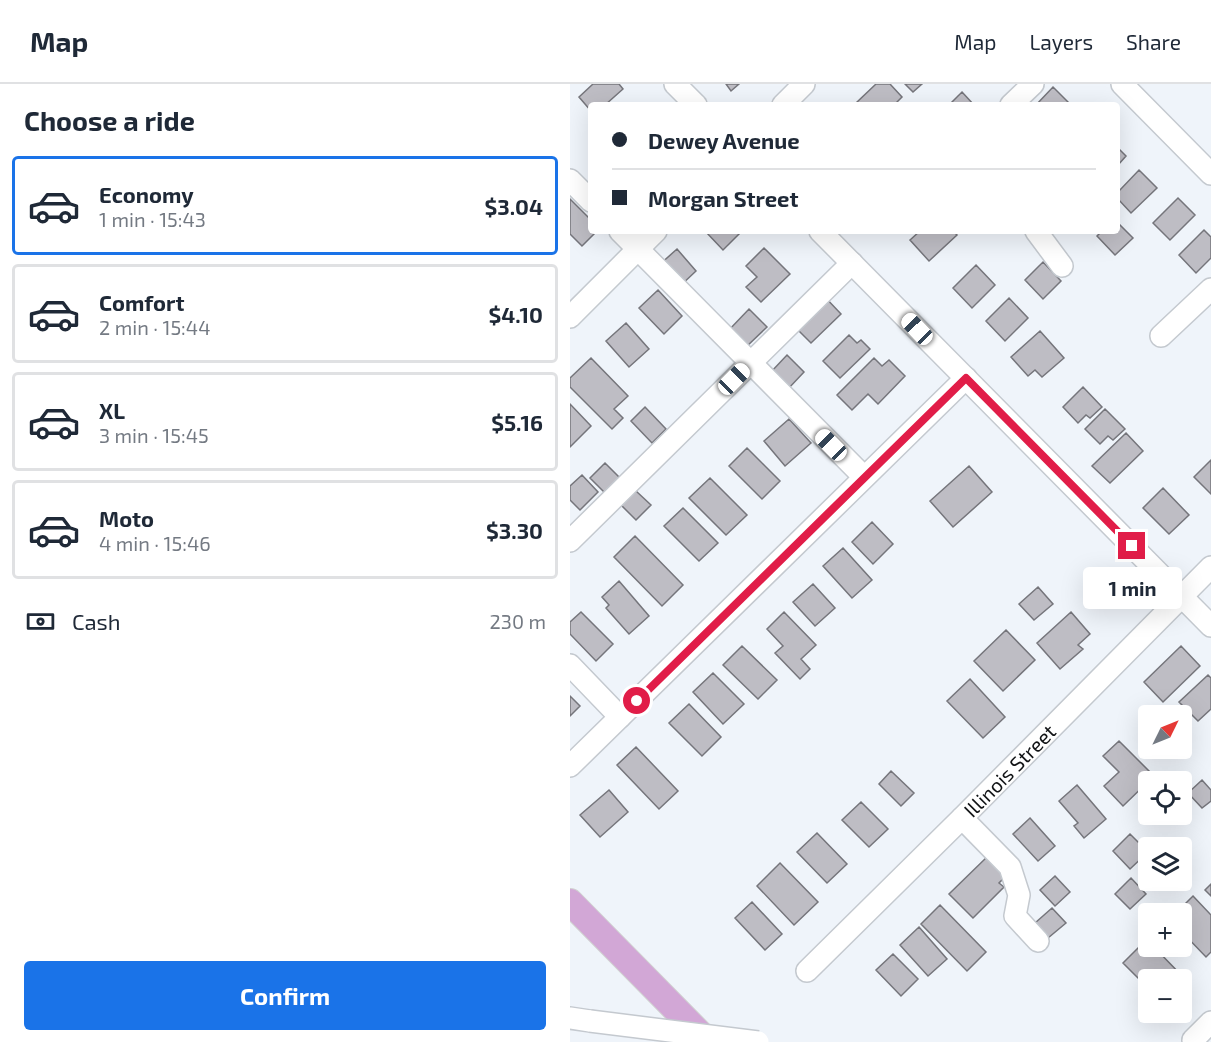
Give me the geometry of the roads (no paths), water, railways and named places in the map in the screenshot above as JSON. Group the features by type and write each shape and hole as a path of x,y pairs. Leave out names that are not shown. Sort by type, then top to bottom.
{"main road":[{"path":"570,902 708,1042"}],"street":[{"path":"675,84 693,102"},
{"path":"786,102 804,84"},
{"path":"1014,102 1033,84"},
{"path":"1122,84 1211,174"},
{"path":"570,180 588,198"},
{"path":"623,234 864,477"},
{"path":"570,316 653,234"},
{"path":"823,234 1211,626"},
{"path":"1038,234 1062,266"},
{"path":"570,541 852,264"},
{"path":"1161,336 1211,289"},
{"path":"570,766 966,378"},
{"name":"Illinois Street","path":"807,971 1211,567"},
{"path":"570,665 620,717"},
{"path":"962,818 1010,867 1019,896 1015,916 1038,941"},
{"path":"580,1019 758,1042"},
{"path":"1193,1040 1211,1022"}]}
